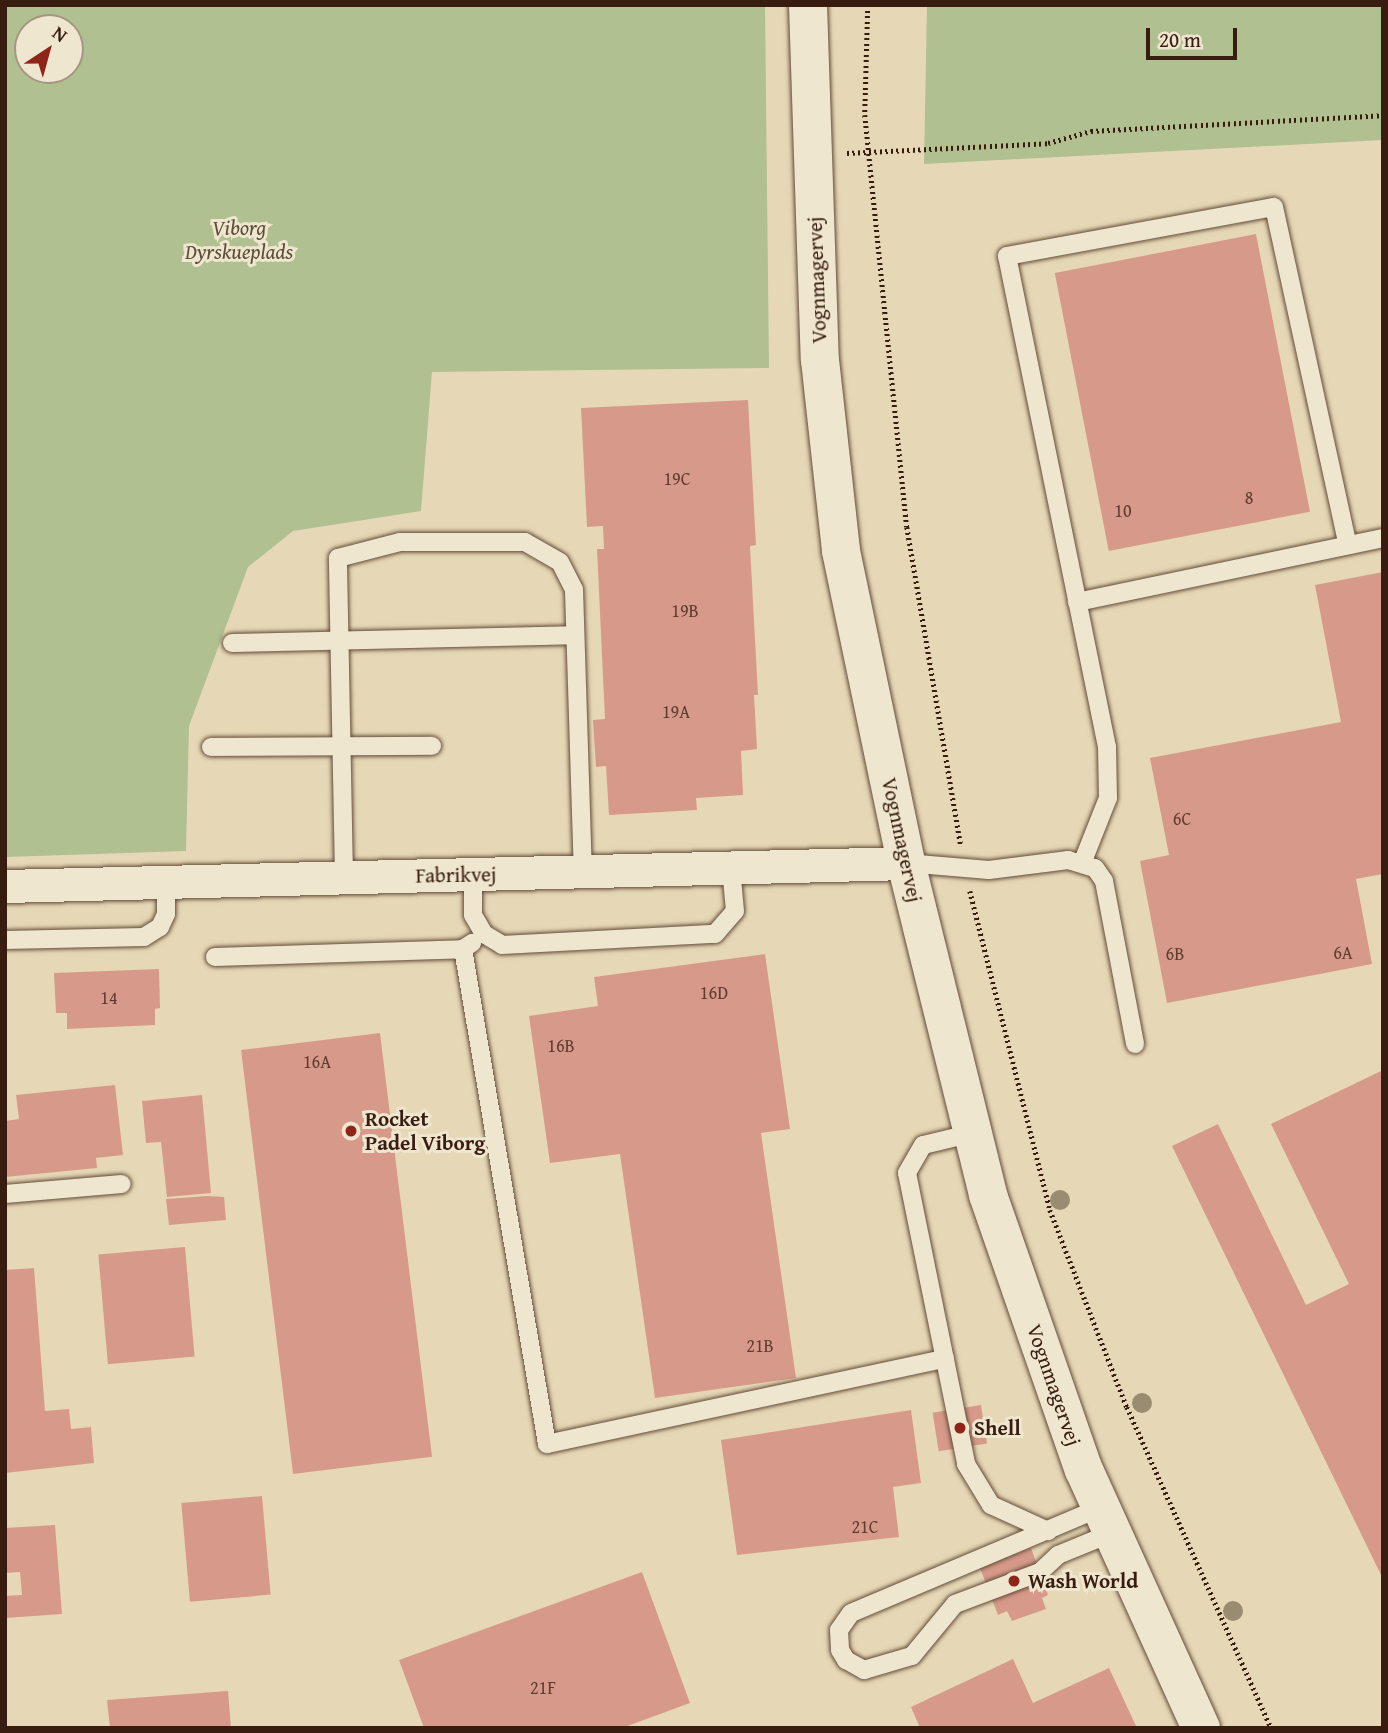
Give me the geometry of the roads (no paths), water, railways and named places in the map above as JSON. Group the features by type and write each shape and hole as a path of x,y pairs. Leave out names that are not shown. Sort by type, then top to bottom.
{"street":[{"name":"Vognmagervej","path":"808,5 820,360 838,524 906,863 988,1195 1084,1470 1163,1638 1201,1728"},
{"name":"Fabrikvej","path":"5,886 906,863"},
{"name":"Vognmagervej","path":"1163,1638 1215,1728"}],"lane":[{"path":"1083,861 1108,798 1107,747 1007,256 1274,207 1348,545"},
{"path":"1077,602 1383,538"},
{"path":"344,877 338,558 400,542 525,542 560,562 574,590 583,871"},
{"path":"232,643 575,635"},
{"path":"211,747 432,746"},
{"path":"906,863 964,865 989,870 1083,861 1104,881 1135,1044"},
{"path":"473,874 473,915 484,934 502,945 715,934 735,911 731,868"},
{"path":"5,940 144,937 160,927 166,914 166,882"},
{"path":"215,957 463,949 484,934"},
{"path":"463,949 547,1444 945,1359"},
{"path":"973,1133 923,1145 907,1172 966,1464 991,1505 1048,1531"},
{"path":"5,1194 122,1184"},
{"path":"1108,1520 1058,1555 1040,1572 955,1604 912,1656 874,1670 854,1666 846,1660 838,1640 851,1613 1048,1531 1108,1520"}],"place":[{"name":"Rocket Padel Viborg","path":"351,1131"},
{"name":"Shell","path":"960,1428"},
{"name":"Wash World","path":"1014,1581"}],"park label":[{"name":"Viborg Dyrskueplads","path":"239,240"}]}
